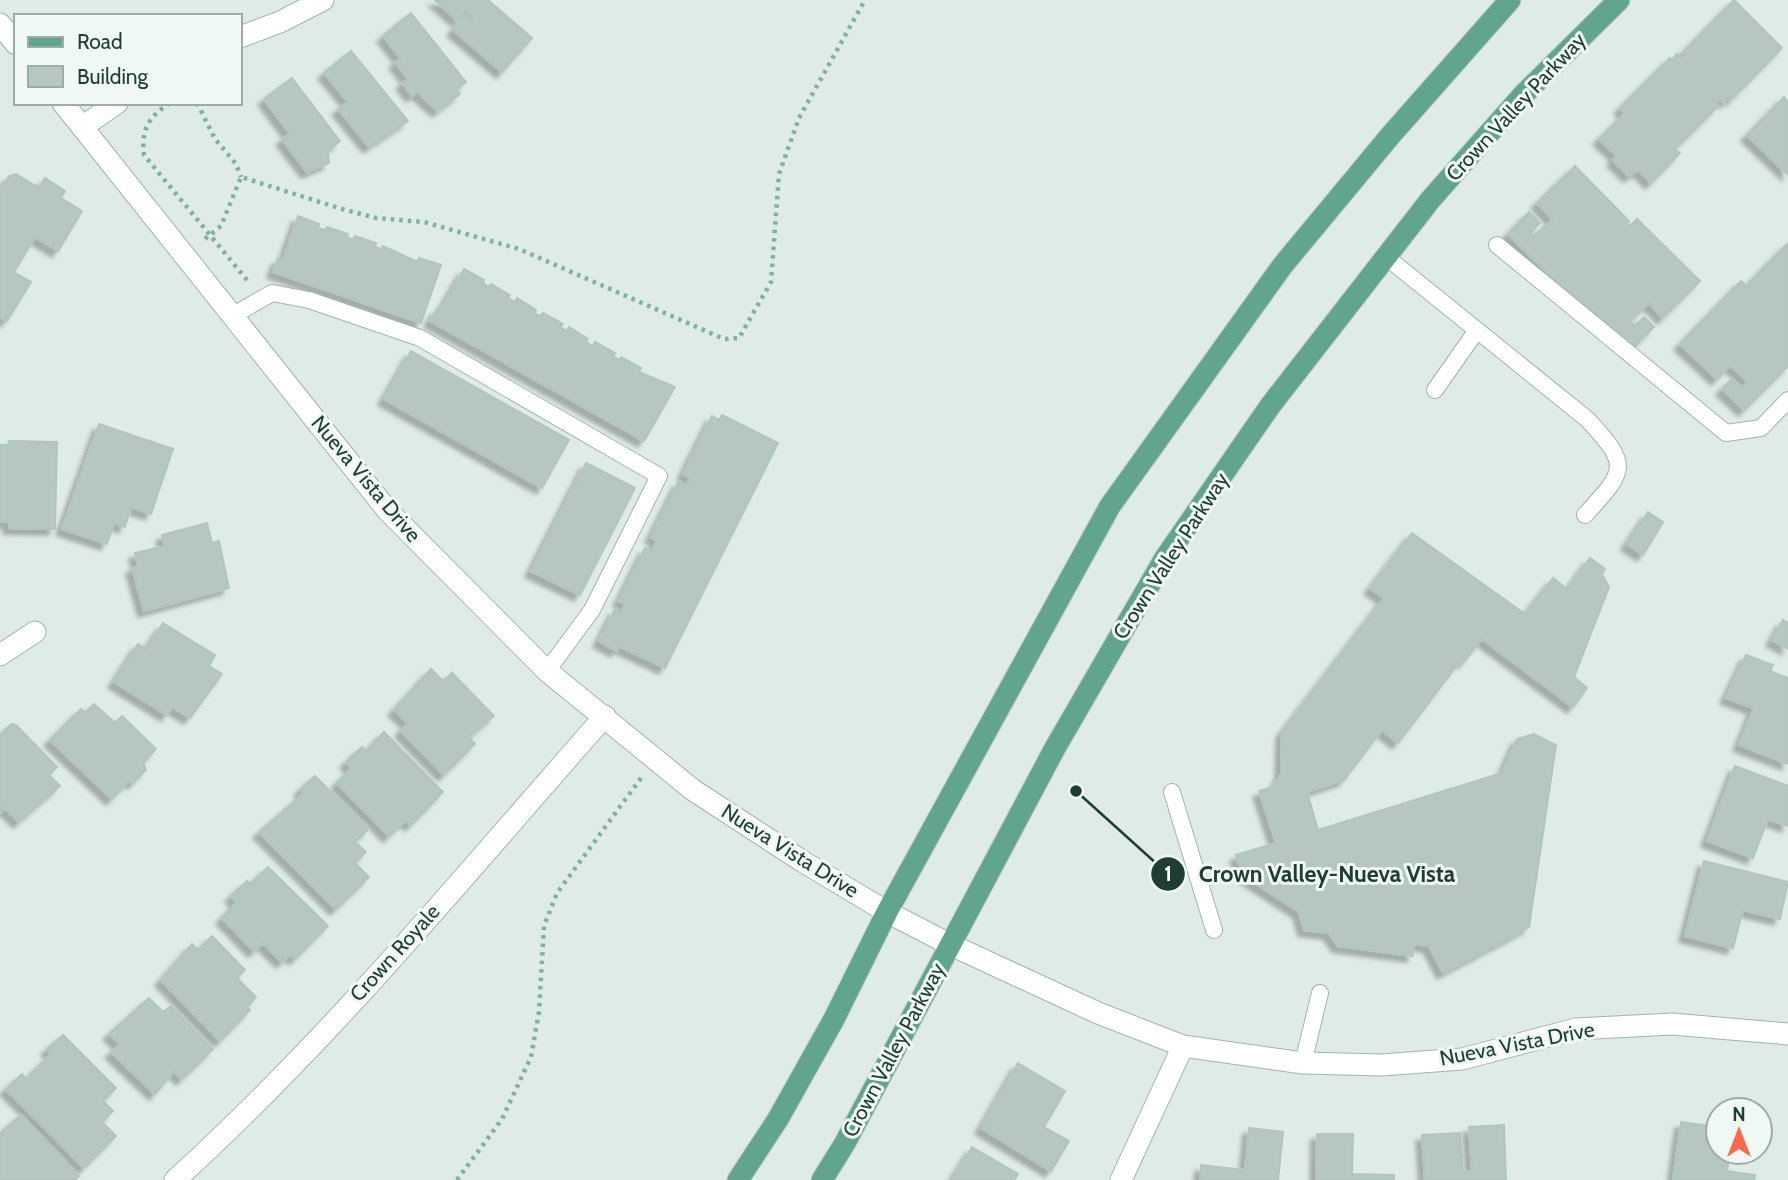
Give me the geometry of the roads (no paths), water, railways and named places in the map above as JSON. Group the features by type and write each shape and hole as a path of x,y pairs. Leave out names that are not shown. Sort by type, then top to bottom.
{"main road":[{"path":"738,1180 778,1119 834,1019 887,912 1110,506 1283,265 1390,136 1510,0"},
{"name":"Crown Valley Parkway","path":"822,1180 845,1143 1055,748 1165,558 1270,405 1431,199 1523,95 1619,0"}],"street":[{"path":"242,36 280,22 323,0"},
{"path":"0,24 14,42"},
{"name":"Nueva Vista Drive","path":"65,105 387,510 547,671 693,790 887,912 1098,1013 1183,1046 1303,1063 1382,1065 1462,1059 1576,1029 1672,1024 1788,1034"},
{"path":"82,127 114,105"},
{"path":"0,655 35,632"},
{"name":"Crown Royale","path":"175,1180 214,1144 348,1006 605,716"},
{"path":"1121,1180 1183,1046"}],"lane":[{"path":"1497,245 1726,433 1761,428 1788,400"},
{"path":"1385,256 1587,419 1610,443 1620,470 1615,482 1584,515"},
{"path":"232,316 272,293 309,300 419,338 659,475 592,610 547,671"},
{"path":"1435,390 1477,330"},
{"path":"1172,792 1214,930"},
{"path":"1303,1063 1320,993"}],"place":[{"name":"Crown Valley-Nueva Vista","path":"1076,791"}]}
